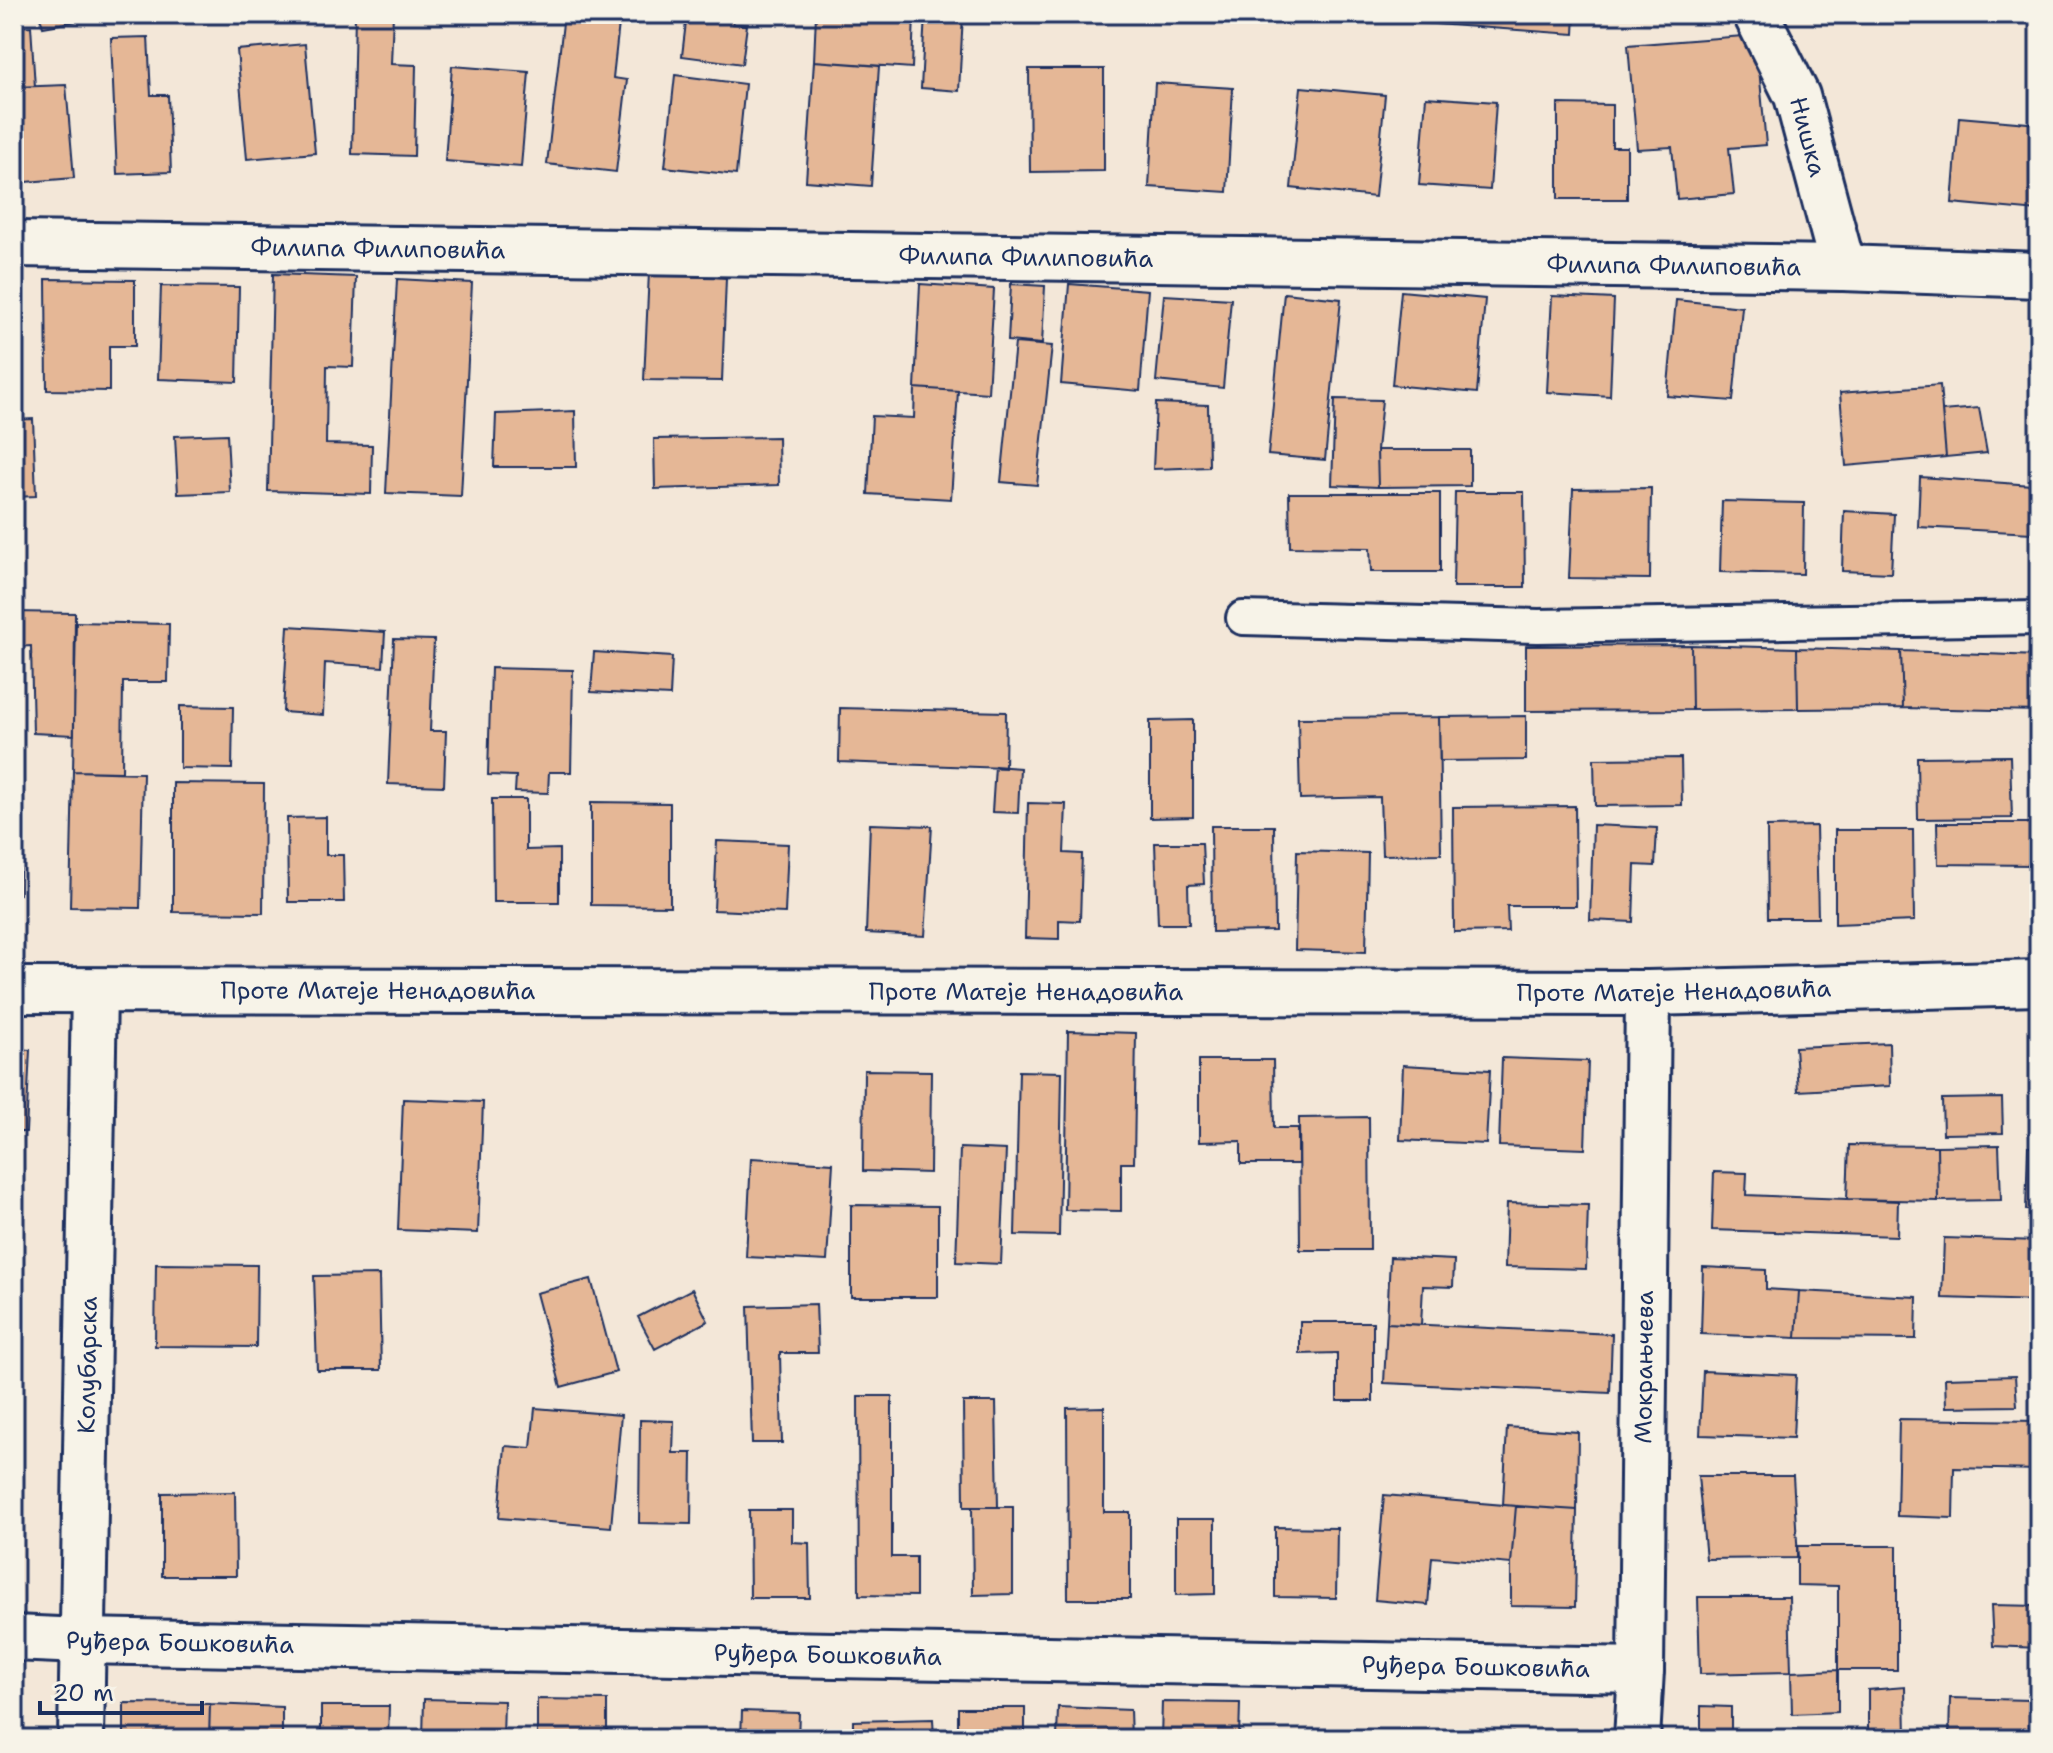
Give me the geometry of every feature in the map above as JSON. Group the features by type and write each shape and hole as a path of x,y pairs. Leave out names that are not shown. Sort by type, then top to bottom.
{"street":[{"name":"Нишка","path":"1756,14 1797,96 1843,268"},
{"name":"Филипа Филиповића","path":"14,244 1843,268 2039,275"},
{"name":"Проте Матеје Ненадовића","path":"14,990 1648,993 2039,983"},
{"name":"Колубарска","path":"81,1739 94,992"},
{"name":"Мокрањчева","path":"1637,1739 1641,1670 1648,993"},
{"name":"Руђера Бошковића","path":"14,1638 1641,1670"}],"lane":[{"path":"1243,618 1538,626 2039,618"}],"building":[{"path":"39,14 93,14 94,18 43,27"},
{"path":"355,14 393,14 391,64 416,65 414,156 352,154"},
{"path":"564,14 620,14 613,78 627,80 616,172 547,164"},
{"path":"687,14 735,14 733,24 747,25 742,64 682,56"},
{"path":"816,14 914,14 912,68 814,61"},
{"path":"925,14 963,14 959,91 921,88"},
{"path":"1408,14 1575,14 1574,34 1408,22"},
{"path":"31,26 35,87 14,87 14,27"},
{"path":"1756,35 1766,145 1729,148 1734,194 1677,199 1672,147 1637,149 1628,45"},
{"path":"148,37 151,95 168,95 171,172 117,174 111,38"},
{"path":"305,44 315,153 247,159 237,50"},
{"path":"814,61 879,66 871,186 806,181"},
{"path":"452,66 529,72 521,167 445,161"},
{"path":"1029,69 1104,69 1104,171 1030,172"},
{"path":"675,75 745,84 736,175 665,167"},
{"path":"1155,83 1233,88 1227,192 1149,187"},
{"path":"66,85 74,178 14,183 14,87"},
{"path":"1301,87 1385,95 1375,197 1291,188"},
{"path":"1426,97 1496,102 1490,190 1419,185"},
{"path":"1558,104 1612,105 1612,147 1627,147 1627,199 1558,199"},
{"path":"1959,117 2039,124 2038,211 1952,203"},
{"path":"649,272 726,278 722,381 644,380"},
{"path":"273,274 356,277 353,367 327,366 326,444 372,445 371,494 268,491"},
{"path":"46,279 135,280 135,346 109,346 109,391 47,390"},
{"path":"397,279 472,283 461,496 386,493"},
{"path":"920,284 994,289 988,393 915,388"},
{"path":"1011,284 1045,286 1042,344 1008,341"},
{"path":"1069,284 1148,290 1140,391 1061,384"},
{"path":"161,286 239,287 237,382 158,379"},
{"path":"1401,291 1485,299 1477,393 1392,385"},
{"path":"1284,293 1341,299 1325,460 1268,455"},
{"path":"1164,295 1231,299 1223,388 1156,381"},
{"path":"1552,296 1614,299 1610,396 1547,392"},
{"path":"1676,300 1742,307 1733,401 1667,396"},
{"path":"1015,343 1052,346 1037,485 1001,482"},
{"path":"1940,385 1946,457 1846,466 1840,393"},
{"path":"915,388 958,391 951,499 868,494 872,416 914,418"},
{"path":"1335,399 1382,400 1377,450 1378,487 1332,485"},
{"path":"1156,403 1208,405 1209,467 1153,469"},
{"path":"1979,408 1987,453 1946,457 1942,411"},
{"path":"575,411 576,467 494,467 496,414"},
{"path":"33,419 36,496 14,497 14,420"},
{"path":"227,434 230,492 178,494 175,436"},
{"path":"778,437 779,485 655,489 654,439"},
{"path":"1377,450 1470,450 1470,486 1378,487"},
{"path":"1920,477 2032,485 2032,533 1918,527"},
{"path":"1651,488 1650,579 1569,578 1573,489"},
{"path":"1455,492 1524,492 1525,587 1453,587"},
{"path":"1289,493 1440,493 1440,572 1371,572 1370,548 1290,547"},
{"path":"1722,501 1804,503 1803,574 1720,572"},
{"path":"1844,511 1894,514 1891,573 1842,571"},
{"path":"14,612 75,613 74,735 33,733 31,646 14,647"},
{"path":"76,622 169,624 168,682 123,682 122,772 73,771"},
{"path":"288,626 385,632 383,667 325,663 323,715 283,712"},
{"path":"394,639 434,640 430,731 446,731 444,786 388,784"},
{"path":"1691,645 1692,710 1526,711 1526,646"},
{"path":"1691,645 1797,648 1798,709 1692,710"},
{"path":"1797,648 1901,651 1903,708 1798,709"},
{"path":"1901,651 2039,656 2039,711 1903,708"},
{"path":"594,652 672,657 670,696 591,692"},
{"path":"491,668 573,670 571,772 549,772 548,793 515,792 516,776 488,775"},
{"path":"180,706 233,707 232,769 180,768"},
{"path":"840,708 1006,712 1005,768 839,762"},
{"path":"1526,716 1526,760 1440,761 1439,717"},
{"path":"1439,717 1441,854 1382,855 1380,797 1300,799 1298,718"},
{"path":"1193,720 1193,817 1150,818 1150,721"},
{"path":"2036,750 2039,750 2039,814 2037,814"},
{"path":"2010,756 2012,818 1918,819 1917,757"},
{"path":"1681,758 1682,805 1595,806 1594,759"},
{"path":"995,766 1020,768 1018,813 992,812"},
{"path":"73,771 143,773 140,908 70,907"},
{"path":"173,783 264,784 263,913 173,912"},
{"path":"492,799 526,799 526,850 559,849 559,902 493,902"},
{"path":"591,802 670,803 670,906 591,905"},
{"path":"1028,803 1066,804 1064,853 1082,854 1080,921 1059,920 1059,939 1025,938"},
{"path":"1575,806 1576,906 1507,906 1508,931 1454,932 1453,807"},
{"path":"326,817 326,855 343,855 344,902 288,902 287,818"},
{"path":"1937,823 2034,823 2034,865 1938,864"},
{"path":"2034,823 2039,823 2039,865 2034,865"},
{"path":"870,824 932,826 925,936 866,933"},
{"path":"1593,825 1657,828 1655,866 1635,865 1633,922 1590,920"},
{"path":"1211,826 1274,826 1275,931 1212,932"},
{"path":"1816,826 1818,918 1768,918 1767,827"},
{"path":"14,830 21,830 20,894 14,893"},
{"path":"1835,830 1913,830 1914,921 1835,924"},
{"path":"717,841 788,844 785,913 714,910"},
{"path":"1155,843 1202,843 1204,884 1188,885 1189,924 1158,924"},
{"path":"1297,851 1368,853 1366,952 1295,950"},
{"path":"1068,1031 1136,1033 1134,1163 1121,1163 1121,1211 1065,1210"},
{"path":"1889,1043 1890,1086 1798,1091 1795,1047"},
{"path":"14,1049 30,1050 26,1132 14,1132"},
{"path":"1502,1058 1588,1061 1585,1149 1499,1146"},
{"path":"1199,1060 1273,1060 1274,1128 1298,1128 1298,1164 1241,1164 1241,1141 1199,1142"},
{"path":"1403,1065 1490,1070 1486,1144 1400,1140"},
{"path":"864,1070 931,1071 930,1173 863,1171"},
{"path":"1019,1071 1062,1072 1059,1236 1015,1235"},
{"path":"2002,1098 2003,1133 1943,1134 1942,1099"},
{"path":"403,1099 483,1102 478,1233 398,1230"},
{"path":"1369,1117 1370,1250 1300,1250 1299,1118"},
{"path":"1849,1145 1937,1146 1938,1201 1847,1199"},
{"path":"1999,1145 2001,1200 1938,1201 1937,1146"},
{"path":"2028,1147 2039,1147 2039,1210 2026,1210"},
{"path":"960,1148 1006,1150 1001,1264 956,1262"},
{"path":"751,1158 833,1163 827,1261 746,1257"},
{"path":"1714,1172 1747,1173 1746,1195 1898,1201 1897,1236 1712,1230"},
{"path":"1507,1203 1588,1205 1586,1269 1505,1267"},
{"path":"851,1205 938,1206 938,1297 851,1297"},
{"path":"1944,1238 2039,1241 2039,1301 1942,1298"},
{"path":"1390,1257 1454,1260 1453,1287 1423,1286 1421,1325 1387,1323"},
{"path":"156,1264 257,1265 256,1347 155,1346"},
{"path":"1703,1267 1766,1270 1766,1289 1799,1291 1796,1338 1701,1334"},
{"path":"379,1275 381,1370 317,1370 314,1276"},
{"path":"591,1279 616,1372 561,1387 536,1293"},
{"path":"692,1289 708,1321 655,1349 638,1317"},
{"path":"1799,1291 1917,1297 1916,1339 1796,1338"},
{"path":"816,1304 818,1353 780,1353 782,1443 752,1443 748,1306"},
{"path":"1300,1322 1373,1322 1373,1401 1337,1401 1337,1353 1300,1354"},
{"path":"1387,1323 1612,1334 1610,1393 1384,1383"},
{"path":"1703,1371 1796,1375 1793,1438 1700,1435"},
{"path":"2015,1376 2017,1406 1946,1407 1945,1378"},
{"path":"858,1396 892,1396 892,1557 916,1557 916,1596 859,1595"},
{"path":"963,1402 996,1402 998,1507 964,1507"},
{"path":"1104,1407 1104,1512 1130,1512 1130,1599 1068,1599 1067,1408"},
{"path":"535,1408 621,1415 611,1527 499,1518 505,1446 531,1448"},
{"path":"1899,1419 2039,1421 2039,1470 1954,1468 1953,1518 1897,1516"},
{"path":"640,1420 674,1421 673,1453 692,1453 691,1524 639,1523"},
{"path":"1507,1427 1578,1432 1577,1510 1503,1505"},
{"path":"1698,1476 1793,1476 1798,1558 1706,1559"},
{"path":"235,1492 236,1576 162,1576 162,1493"},
{"path":"1384,1495 1516,1506 1511,1564 1432,1557 1428,1605 1375,1600"},
{"path":"1516,1506 1577,1510 1575,1607 1511,1606"},
{"path":"972,1507 1013,1507 1013,1594 973,1595"},
{"path":"749,1510 792,1510 792,1542 809,1543 810,1598 750,1598"},
{"path":"1176,1519 1215,1519 1215,1594 1176,1595"},
{"path":"1275,1527 1337,1528 1336,1598 1275,1597"},
{"path":"1797,1546 1897,1546 1897,1670 1838,1670 1838,1586 1797,1585"},
{"path":"1698,1597 1789,1597 1791,1672 1700,1674"},
{"path":"1991,1605 2039,1606 2039,1648 1993,1646"},
{"path":"1838,1670 1838,1712 1792,1714 1791,1672"},
{"path":"1905,1687 1906,1738 1868,1739 1868,1690"},
{"path":"1950,1698 2030,1700 2029,1739 1949,1739"},
{"path":"424,1699 504,1701 503,1739 423,1739"},
{"path":"537,1699 607,1700 607,1739 537,1739"},
{"path":"1162,1702 1240,1703 1239,1739 1161,1739"},
{"path":"124,1703 210,1704 209,1739 124,1739"},
{"path":"210,1704 282,1707 282,1739 209,1739"},
{"path":"321,1706 389,1706 388,1739 321,1739"},
{"path":"1701,1706 1731,1707 1731,1739 1701,1739"},
{"path":"1058,1707 1130,1710 1131,1739 1057,1739"},
{"path":"958,1708 1025,1708 1025,1739 958,1739"},
{"path":"742,1711 799,1713 798,1739 741,1739"},
{"path":"933,1719 934,1739 853,1739 853,1721"},
{"path":"1368,1731 1469,1732 1469,1739 1369,1739"},
{"path":"1469,1732 1513,1733 1513,1739 1469,1739"}]}
